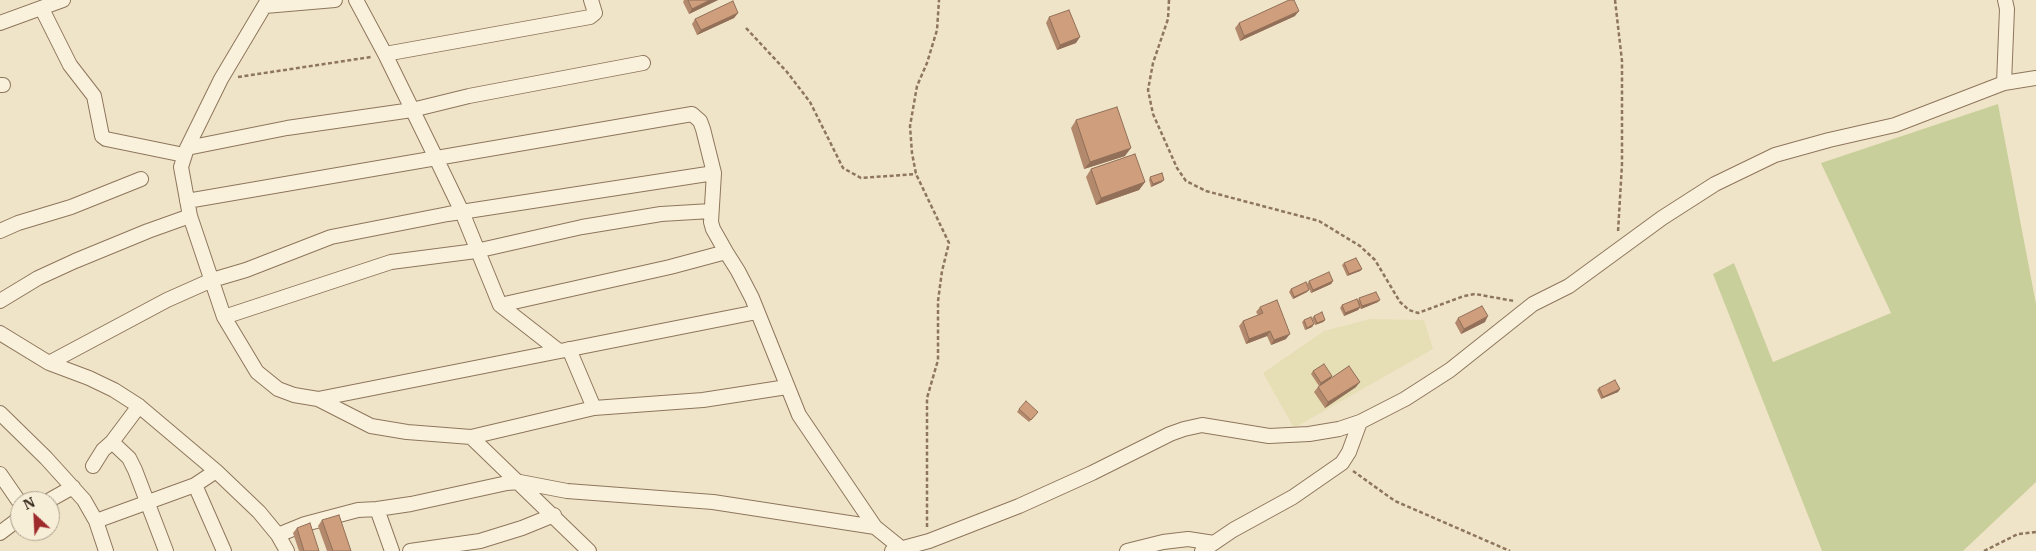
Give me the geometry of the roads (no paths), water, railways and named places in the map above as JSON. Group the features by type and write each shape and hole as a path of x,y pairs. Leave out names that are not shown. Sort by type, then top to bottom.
{"street":[{"path":"0,23 63,0"},
{"path":"335,0 266,3 221,79 185,152 181,168 190,216 224,317 257,372 278,389 294,395 318,399 371,426 407,432 471,437 594,408 703,400 787,387"},
{"path":"356,0 385,54 462,212 476,251 500,305 564,350 594,408"},
{"path":"385,54 590,17 595,13 591,0"},
{"path":"2004,84 2007,9 2005,0"},
{"path":"42,9 70,65 96,100 102,136 106,139 185,152 287,128 412,110 469,96 643,63"},
{"path":"187,201 692,114 696,116 703,129 714,173 711,210 713,229 738,271 757,312 799,415 875,527 896,549 929,541 1050,492 1184,429 1202,426 1270,436 1309,434 1339,429 1360,422 1405,399 1450,370 1533,304 1569,286 1616,254 1662,218 1715,184 1775,155 1895,124 2004,84 2036,78"},
{"path":"49,363 142,312 212,280 246,270 331,237 462,212 714,173"},
{"path":"0,230 79,204 141,179"},
{"path":"224,317 391,262 476,251 582,227 661,214 711,210"},
{"path":"0,301 38,278 74,261 190,216"},
{"path":"500,305 670,267 726,252"},
{"path":"318,399 757,312"},
{"path":"0,333 49,363 114,390 139,406 216,471 259,512 278,535 286,551"},
{"path":"93,466 103,450 112,442 139,406"},
{"path":"0,413 84,500 96,521 106,551"},
{"path":"1127,551 1163,542 1188,539 1208,547 1233,530 1293,496 1342,462 1349,452 1360,422"},
{"path":"471,437 520,482 589,551"},
{"path":"112,442 132,464 166,551"},
{"path":"96,521 195,485 216,471"},
{"path":"0,474 12,491"},
{"path":"278,535 305,524 344,513 377,509 520,482 567,491 713,502 875,527"},
{"path":"195,485 224,551"},
{"path":"60,494 73,487"},
{"path":"377,509 392,551"},
{"path":"410,551 473,542 522,528 554,515"}]}
